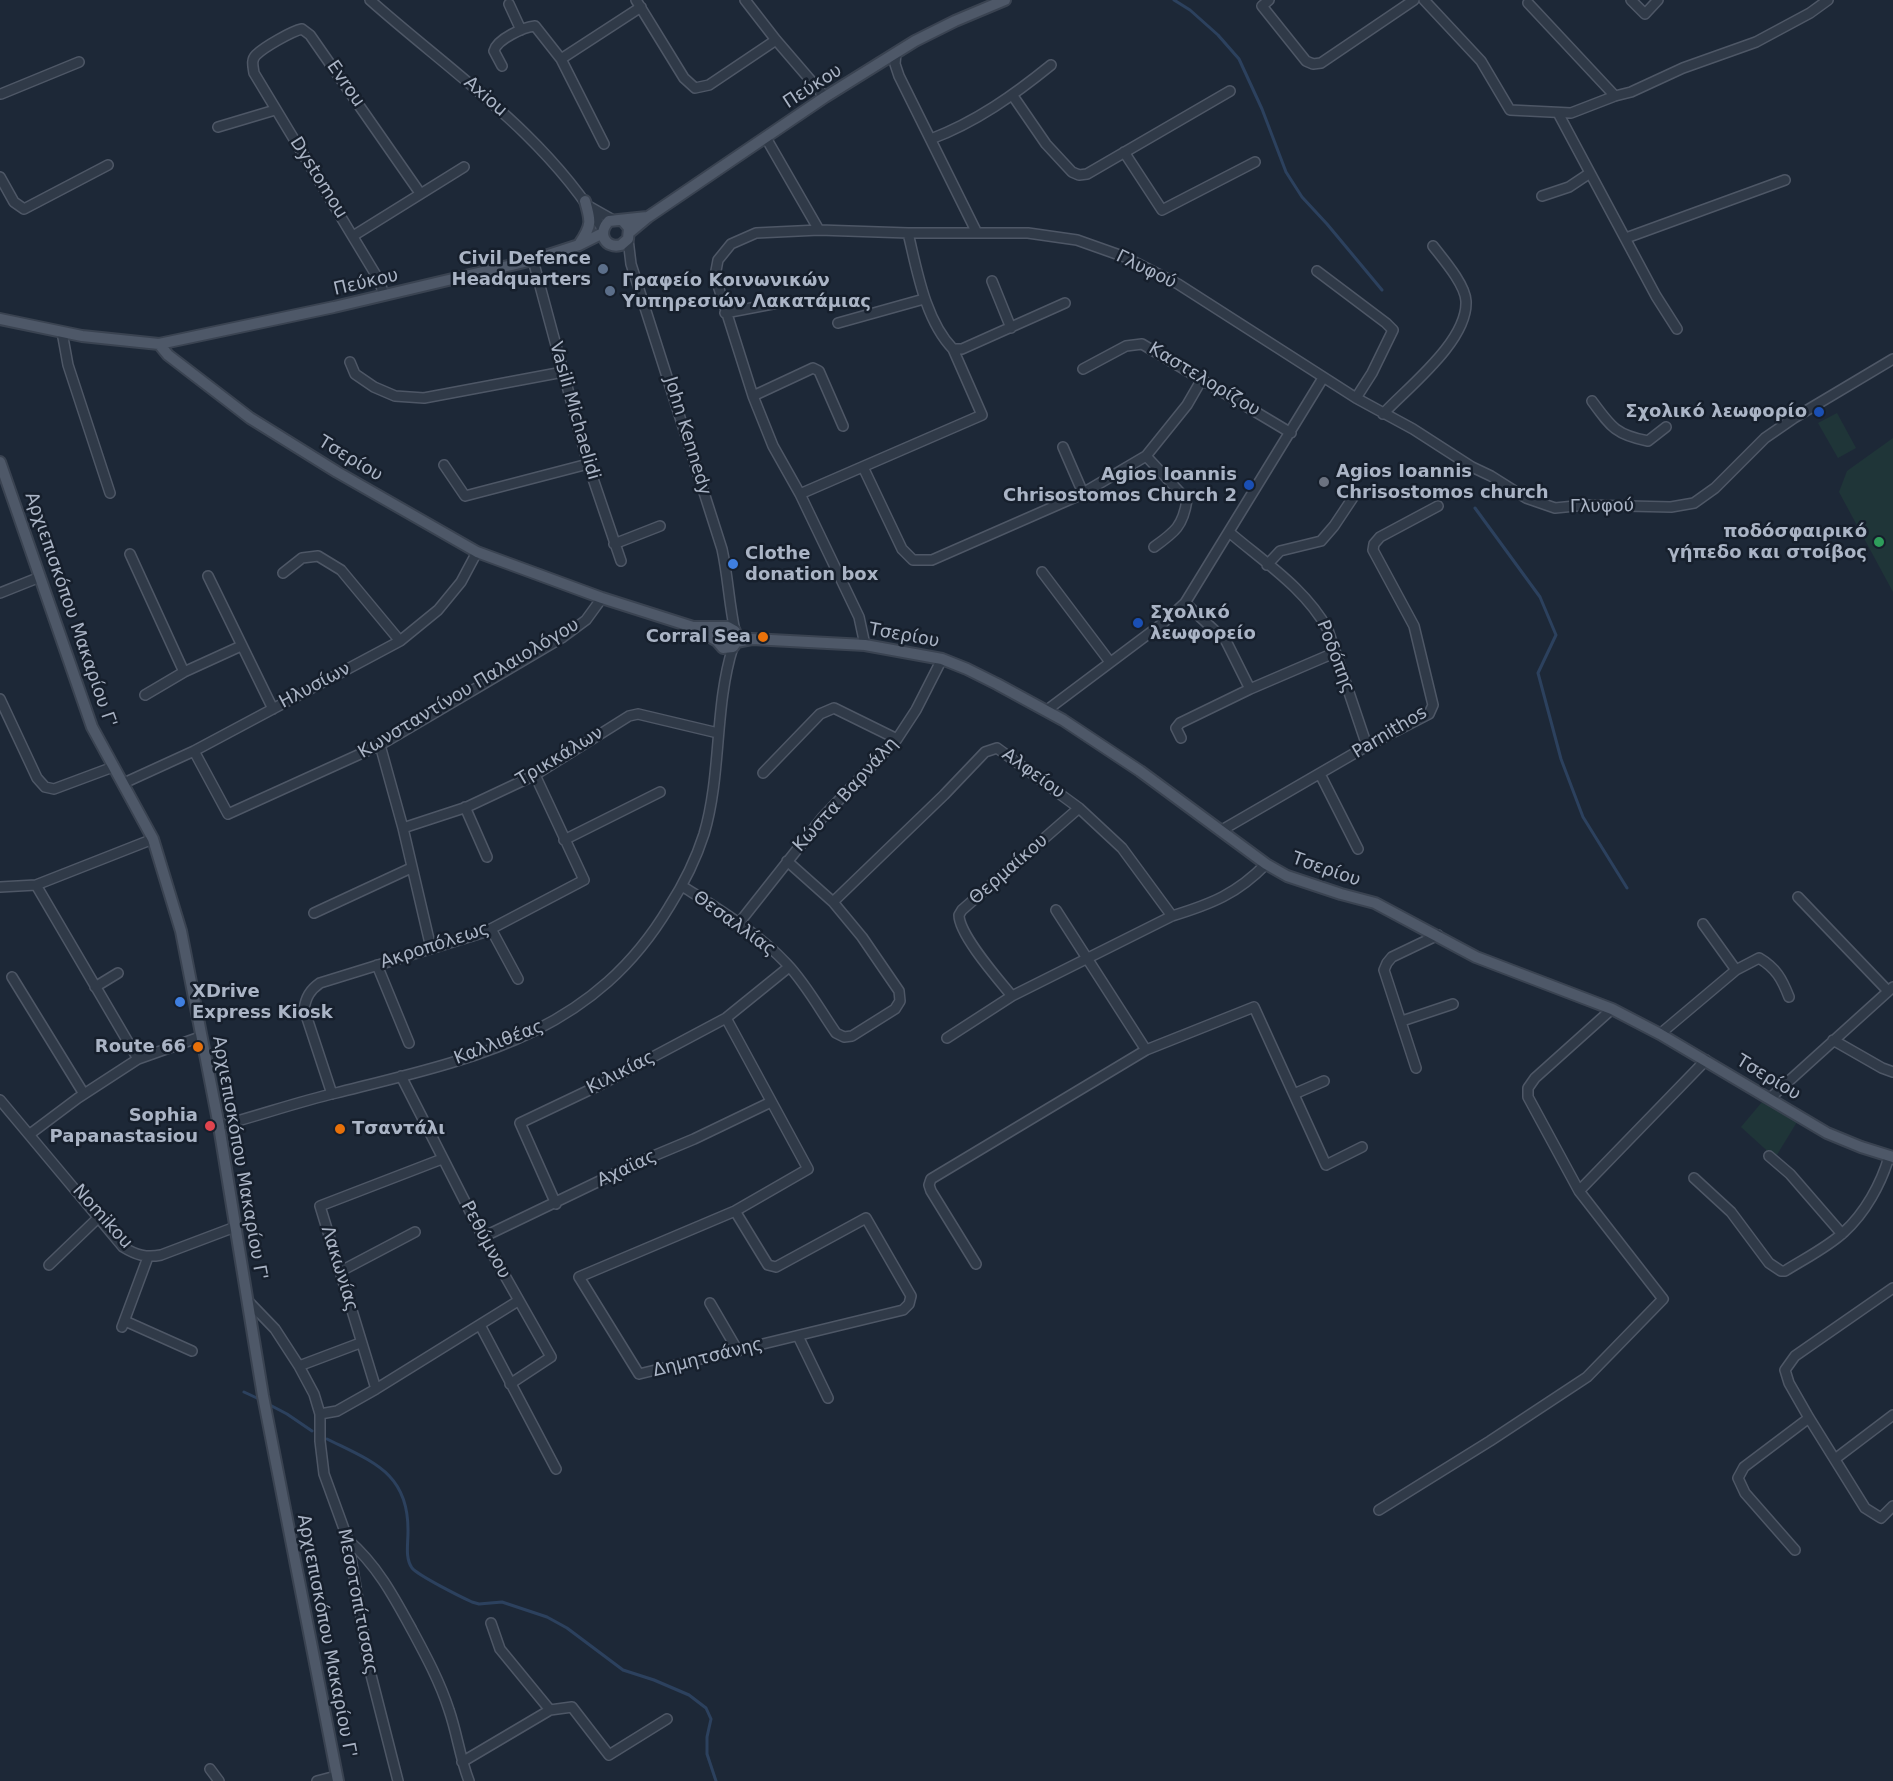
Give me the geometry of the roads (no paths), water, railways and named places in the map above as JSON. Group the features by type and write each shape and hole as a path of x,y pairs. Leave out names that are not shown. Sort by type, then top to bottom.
{"main road":[{"name":"Πεύκου","path":"629,236 648,217 825,97 896,53 998,1"},
{"path":"578,246 591,220 586,203"},
{"name":"Πεύκου","path":"618,220 648,217"},
{"path":"618,220 628,225 629,236 623,244 607,238 607,223 618,220"},
{"name":"Πεύκου","path":"159,344 533,260 607,238"},
{"path":"0,319 62,332 159,344"},
{"name":"Τσερίου","path":"159,344 168,356 250,418 337,472 477,552 602,598 693,627 752,639 865,645 942,659 998,684 1047,711 1140,771 1266,864 1287,876 1339,894 1375,903 1476,957 1612,1009 1706,1060 1827,1132 1891,1157"},
{"name":"Αρχιεπισκόπου Μακαρίου Γ'","path":"0,462 92,727 153,838 180,931 219,1126 263,1396 337,1779"},
{"name":"Τσερίου","path":"693,627 726,649 731,635"},
{"path":"719,644 717,634 731,635"}],"street":[{"name":"Axiou","path":"370,0 432,54 471,84 530,138 586,203 607,238 631,264"},
{"path":"746,0 776,40 825,97"},
{"path":"1263,2 1306,62 1314,64 1321,63 1414,0"},
{"path":"1424,0 1481,61 1510,110 1571,113 1631,92 1683,68 1756,42 1810,13 1828,0"},
{"path":"1631,0 1645,14 1658,0"},
{"path":"1528,1 1615,96"},
{"path":"561,59 639,3 684,78 695,88 709,85 776,40"},
{"path":"509,4 522,30"},
{"path":"502,66 494,51 495,47 522,30 535,26 561,59 604,144"},
{"name":"Evrou","path":"252,62 257,54 295,30 302,29 310,35 420,193"},
{"path":"896,53 895,64 898,76 977,233"},
{"path":"0,90 79,62"},
{"name":"Dystomou","path":"252,62 254,73 274,110 353,236 379,280 384,295"},
{"path":"880,64 898,76"},
{"path":"931,139 957,129 1013,96 1051,65"},
{"path":"1013,96 1046,144 1072,172 1079,175 1087,174 1230,91"},
{"path":"218,127 274,110"},
{"path":"1558,112 1656,296 1677,329"},
{"path":"766,138 819,230"},
{"path":"1125,152 1162,210 1255,162"},
{"path":"0,177 14,202 24,209 108,165"},
{"path":"353,236 464,167"},
{"path":"1542,196 1569,187 1590,173"},
{"path":"1626,238 1785,180"},
{"name":"Axiou","path":"586,203 618,220"},
{"name":"Γλυφού","path":"865,645 859,617 800,494 773,446 753,396 715,276 718,260 730,244 756,233 819,230 1040,233 1077,240 1125,257 1178,284 1323,378 1413,429 1472,467 1526,498 1556,508 1585,505 1671,507 1694,503 1715,488 1765,438 1893,358"},
{"path":"800,494 982,415 953,349 947,343 924,299 908,233"},
{"path":"629,236 631,264"},
{"path":"1383,414 1434,362 1453,339 1464,319 1466,299 1457,279 1433,246"},
{"name":"Vasili Michaelidi","path":"533,260 588,464 621,561"},
{"name":"John Kennedy","path":"631,264 722,549 729,585 731,635"},
{"path":"1317,271 1393,330 1372,373 1356,398"},
{"path":"992,281 1011,328"},
{"path":"838,323 924,299"},
{"path":"725,313 783,302"},
{"path":"953,349 962,349 1065,303"},
{"path":"62,332 68,365 111,493"},
{"name":"Καστελορίζου","path":"1083,369 1126,346 1142,344 1291,433"},
{"path":"350,362 355,374 374,387 396,396 424,398 563,372"},
{"path":"753,396 813,368 819,371 843,426"},
{"path":"1047,711 1163,623 1185,603 1323,378"},
{"path":"863,467 902,549 913,560 932,560 1083,493 1146,456 1187,405 1202,379"},
{"path":"1592,401 1609,424 1627,437 1648,441 1666,427"},
{"path":"1063,447 1083,493"},
{"path":"1146,456 1187,500 1182,523 1174,533 1154,548"},
{"path":"444,465 465,496 588,464"},
{"path":"1267,564 1280,550 1321,541 1356,493"},
{"name":"Parnithos","path":"1222,830 1368,746 1429,714 1433,705 1414,626 1373,550 1374,544 1380,537 1438,506"},
{"path":"614,544 660,526"},
{"name":"Ροδόπης","path":"1229,532 1308,599 1328,630 1334,653 1368,746"},
{"name":"Ηλυσίων","path":"124,783 194,751 400,641 438,610 460,582 477,552"},
{"path":"130,554 184,672"},
{"path":"283,573 302,558 318,556 341,570 400,641"},
{"path":"1041,572 1110,662"},
{"path":"208,576 273,709"},
{"path":"0,593 40,577"},
{"name":"Κωνσταντίνου Παλαιολόγου","path":"194,751 228,814 380,745 564,637 586,620 602,598"},
{"path":"1185,603 1226,641 1250,688"},
{"path":"726,668 731,635"},
{"path":"719,644 726,668"},
{"path":"146,695 184,672 241,646"},
{"path":"1181,738 1176,728 1180,723 1250,688 1334,653"},
{"name":"Κώστα Βαρνάλη","path":"739,923 822,818 897,739 916,710 942,659"},
{"name":"Καλλιθέας","path":"219,1126 504,1046 546,1026 596,994 621,971 656,929 682,886 703,836 714,794 718,733 726,668"},
{"path":"0,699 37,778 45,787 54,789 113,767"},
{"path":"763,773 820,714 834,708 897,739"},
{"name":"Τρικκάλων","path":"403,828 465,807 535,775 629,716 638,714 718,733"},
{"path":"380,745 403,828 431,948"},
{"name":"Αλφείου","path":"833,902 990,748 997,748 1079,808 1122,848 1172,916"},
{"path":"1320,774 1358,849"},
{"name":"Ακροπόλεως","path":"332,1094 304,1009 306,998 312,988 320,983 491,929 584,880 535,775"},
{"path":"564,840 660,792"},
{"path":"465,807 487,857"},
{"name":"Θερμαίκου","path":"1012,996 979,955 961,925 959,915 1079,808"},
{"path":"0,886 36,885 153,838"},
{"path":"787,861 833,902"},
{"path":"947,1038 1012,996 1172,916 1236,891 1250,881 1266,864"},
{"path":"314,913 411,868"},
{"path":"36,885 138,1059"},
{"name":"Θεσαλλίας","path":"682,886 739,923 775,952 789,967 836,1033 844,1037 852,1036 895,1009 900,996 896,986 862,938 833,902"},
{"path":"1769,1099 1890,989 1798,897"},
{"path":"1056,910 1146,1050"},
{"path":"1703,924 1736,970"},
{"path":"491,929 518,980"},
{"path":"1416,1068 1384,970 1392,957 1437,935"},
{"path":"1660,1034 1736,970 1759,958 1771,965 1780,975 1789,997"},
{"path":"377,965 409,1043"},
{"name":"Κιλικίας","path":"556,1204 520,1124 602,1084 726,1018 789,967"},
{"path":"95,987 118,973"},
{"path":"12,977 84,1094"},
{"path":"1402,1021 1453,1004"},
{"path":"976,1264 931,1191 929,1185 931,1179 1146,1050 1254,1007 1326,1165 1362,1147"},
{"path":"1379,1510 1587,1377 1664,1299 1579,1191 1528,1097 1528,1088 1536,1078 1612,1009"},
{"path":"726,1018 808,1169 735,1211"},
{"path":"30,1134 84,1094 138,1059 200,1036"},
{"path":"1833,1040 1893,1072"},
{"path":"1579,1191 1706,1060"},
{"name":"Ρεθύμνου","path":"401,1076 483,1238 551,1357 510,1384"},
{"path":"1294,1094 1324,1081"},
{"name":"Nomikou","path":"0,1100 123,1247 135,1254 148,1257 161,1255 235,1227"},
{"name":"Αχαϊας","path":"483,1238 639,1162 694,1139 771,1102"},
{"path":"1768,1156 1790,1174 1842,1234"},
{"path":"1695,1178 1731,1212 1769,1263 1785,1271 1842,1234 1856,1220 1884,1176 1891,1157"},
{"name":"Λακωνίας","path":"376,1389 360,1343 341,1271 320,1206 442,1159"},
{"name":"Δημητσάνης","path":"735,1211 768,1265 776,1267 866,1218 911,1296 909,1304 903,1310 639,1374 579,1277 735,1211"},
{"path":"49,1265 99,1218"},
{"path":"341,1271 416,1232"},
{"path":"148,1257 123,1324 192,1351"},
{"path":"1893,1288 1819,1337 1795,1356 1785,1370 1789,1383 1809,1418 1865,1508 1881,1518 1893,1506"},
{"name":"Μεσοτοπίτισσας","path":"248,1301 275,1329 314,1394 320,1414 324,1474 348,1540 370,1671 398,1781"},
{"path":"320,1414 337,1411 376,1389 518,1301"},
{"path":"710,1304 738,1351"},
{"path":"480,1325 556,1469"},
{"path":"798,1336 828,1398"},
{"path":"299,1366 360,1343"},
{"path":"1835,1459 1893,1415"},
{"path":"1795,1550 1745,1493 1738,1478 1744,1467 1809,1418"},
{"path":"348,1540 364,1554 387,1585 426,1656 450,1710 462,1762 469,1781"},
{"path":"491,1623 500,1649 550,1710"},
{"path":"462,1762 550,1710 572,1707 609,1755 667,1719"},
{"path":"210,1769 219,1781"},
{"path":"317,1781 337,1779"}],"waterway":[{"path":"1174,0 1190,10 1218,35 1239,59 1262,109 1286,172 1302,197 1382,290"},
{"path":"1475,508 1540,597 1556,635 1538,673 1561,759 1583,817 1627,888"},
{"path":"244,1392 259,1399"},
{"path":"268,1404 312,1431"},
{"path":"327,1439 373,1463 395,1483 407,1512 408,1560 416,1572 472,1602 479,1604 502,1602 547,1617 567,1628 623,1670 689,1695 706,1708 711,1719 707,1737 707,1754 716,1781"}],"place":[{"name":"Civil Defence Headquarters","path":"603,269"},
{"name":"Γραφείο Κοινωνικών Υυπηρεσιών Λακατάμιας","path":"610,291"},
{"name":"Σχολικό λεωφορίο","path":"1819,412"},
{"name":"Agios Ioannis Chrisostomos church","path":"1324,482"},
{"name":"Agios Ioannis Chrisostomos Church 2","path":"1249,485"},
{"name":"ποδόσφαιρικό γήπεδο και στοίβος","path":"1879,542"},
{"name":"Clothe donation box","path":"733,564"},
{"name":"Σχολικό λεωφορείο","path":"1138,623"},
{"name":"Corral Sea","path":"763,637"},
{"name":"XDrive Express Kiosk","path":"180,1002"},
{"name":"Route 66","path":"198,1047"},
{"name":"Sophia Papanastasiou","path":"210,1126"},
{"name":"Τσαντάλι","path":"340,1129"}]}
